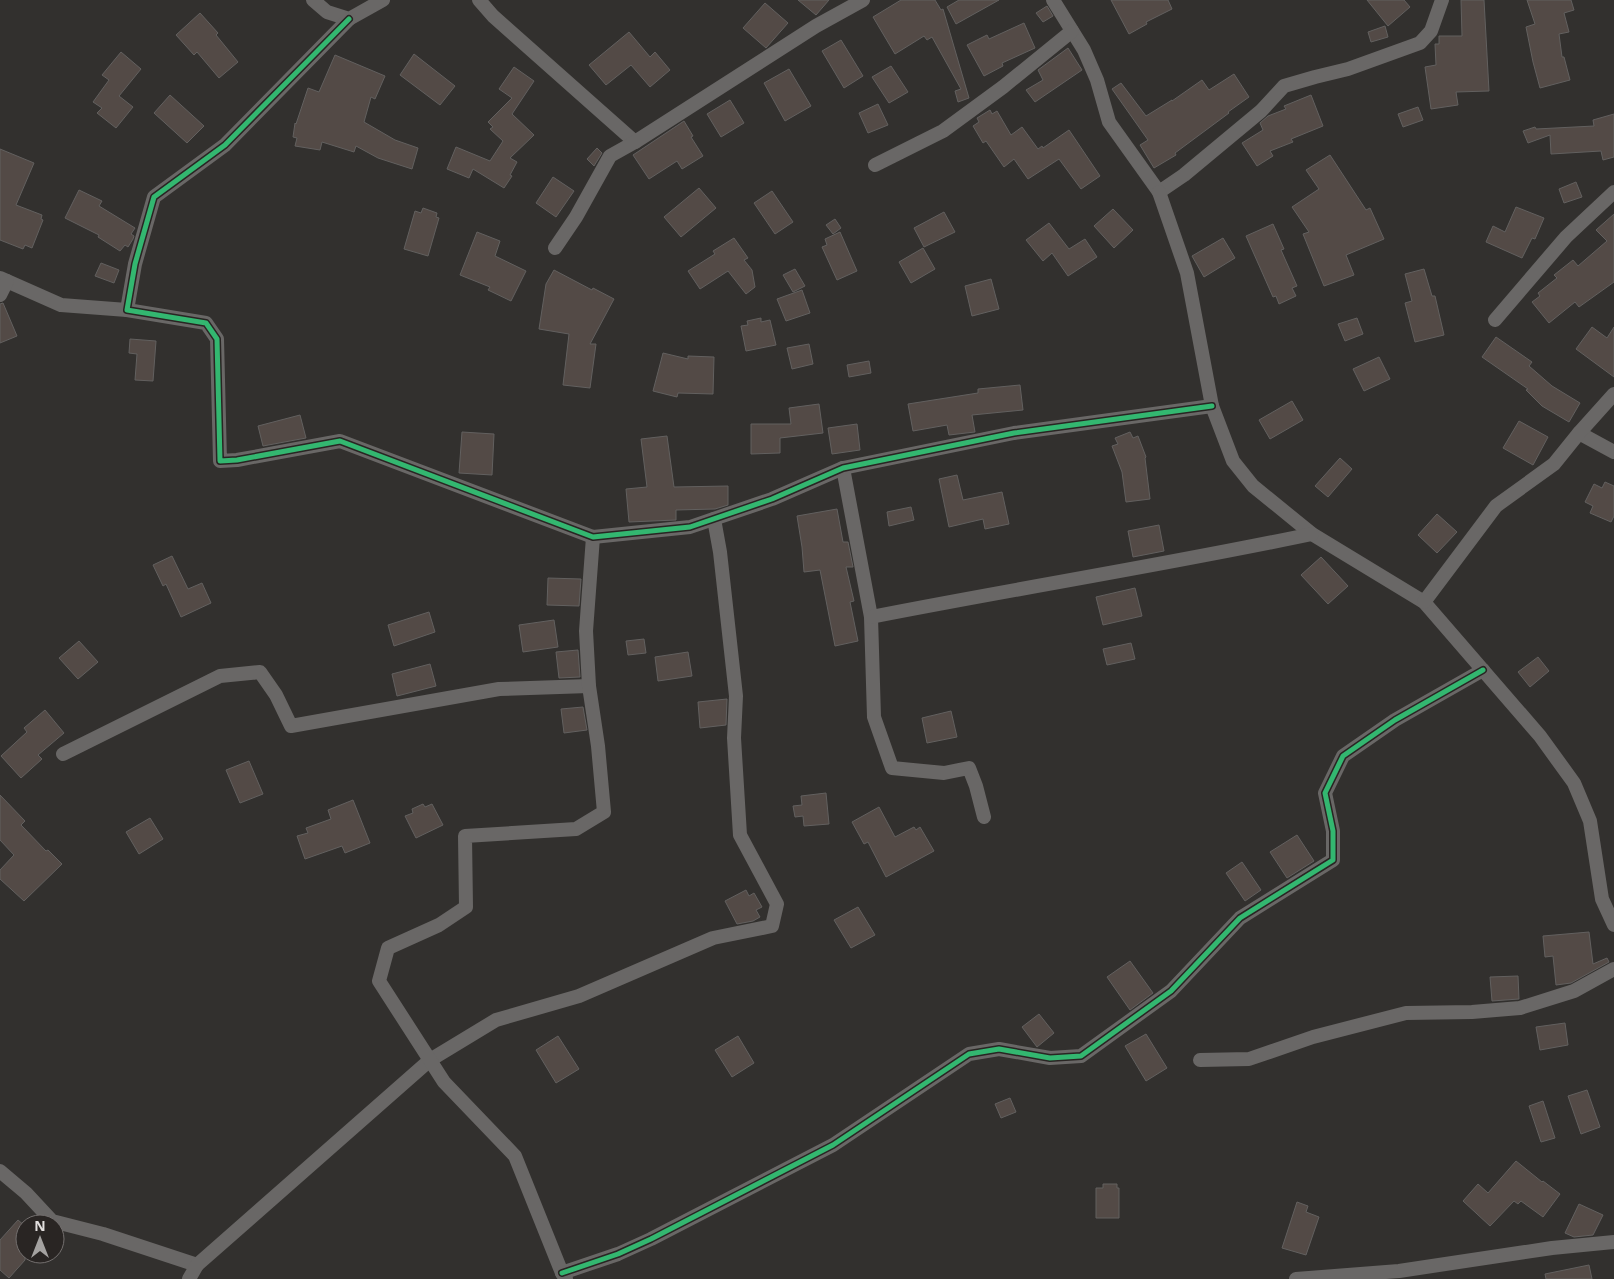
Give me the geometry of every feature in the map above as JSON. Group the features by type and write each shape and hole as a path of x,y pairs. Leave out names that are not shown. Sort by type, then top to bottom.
{"street":[{"path":"314,0 327,12 348,19"},
{"path":"127,310 135,264 154,197 225,145 348,19 383,0"},
{"path":"479,0 493,16 636,142"},
{"path":"555,248 576,217 610,156 636,142 816,26 863,0"},
{"path":"1053,0 1084,50 1097,80 1109,122 1159,192 1187,273 1212,406 1233,461 1253,486 1312,534 1424,602 1540,736 1574,782 1590,821 1602,899 1614,924"},
{"path":"1159,192 1184,175 1261,111 1284,86 1315,76 1348,69 1420,43 1431,31 1442,0"},
{"path":"875,165 943,131 1003,87 1072,31"},
{"path":"1495,320 1566,237 1614,192"},
{"path":"0,294 4,279 61,305 127,310 206,323 217,339 220,461 237,460 340,441 593,537 690,527 772,500 843,468 1014,434 1212,406"},
{"path":"1424,602 1496,506 1554,464 1614,394"},
{"path":"1579,433 1614,452"},
{"path":"843,468 871,617 874,717 892,768 944,773 969,768 984,817"},
{"path":"189,1279 197,1265 430,1060 496,1020 579,996 713,938 772,926 777,904 740,835 734,738 736,696 720,552 714,519"},
{"path":"871,617 1004,591 1205,556 1312,534"},
{"path":"593,537 586,631 589,686 598,746 604,812 576,830 465,836 466,907 439,925 388,948 379,982 444,1082 515,1156 564,1276 652,1239 833,1145 970,1054 999,1049 1050,1058 1081,1056 1171,991 1240,918 1333,860 1333,831 1325,792 1343,756 1395,720 1482,670"},
{"path":"63,754 220,676 260,672 276,695 291,726 499,689 589,686"},
{"path":"1200,1060 1249,1059 1312,1037 1406,1013 1472,1012 1520,1008 1574,991 1614,969"},
{"path":"0,1171 26,1193 52,1221 103,1234 197,1265"},
{"path":"1296,1279 1399,1272 1552,1248 1614,1242"}],"building":[{"path":"798,0 829,0 816,15"},
{"path":"901,0 935,0 941,10 943,9 969,98 958,102 955,91 961,89 932,37 927,40 924,36 895,54 873,17"},
{"path":"959,0 999,0 956,24 947,7"},
{"path":"1111,0 1168,0 1172,9 1146,22 1147,24 1129,34"},
{"path":"1367,0 1404,0 1410,7 1388,26"},
{"path":"1461,0 1484,0 1489,91 1456,92 1458,105 1431,109 1425,67 1436,65 1435,44 1439,44 1439,36 1462,36"},
{"path":"1527,0 1571,0 1574,10 1564,13 1569,32 1559,34 1562,57 1564,57 1570,80 1540,88 1526,27 1535,24"},
{"path":"765,3 788,23 766,48 743,28"},
{"path":"1047,6 1053,16 1043,22 1036,13"},
{"path":"200,13 218,33 216,35 238,62 219,78 197,52 194,55 176,35"},
{"path":"1024,23 1035,48 1002,63 1003,66 984,76 967,45 987,35 989,39"},
{"path":"1385,26 1388,37 1371,42 1368,32"},
{"path":"629,32 650,57 655,52 670,70 650,87 631,65 606,85 589,65"},
{"path":"841,40 863,76 844,88 822,51"},
{"path":"1068,48 1082,70 1035,102 1026,90 1043,80 1038,70"},
{"path":"121,52 141,69 119,96 133,107 116,128 97,113 102,108 93,102 109,80 102,75"},
{"path":"414,54 455,86 440,105 400,75"},
{"path":"335,55 385,76 375,99 371,97 364,122 395,140 418,148 412,169 378,158 356,146 354,152 322,142 320,150 295,146 297,138 293,137 295,123 308,88 319,92"},
{"path":"891,66 908,92 889,103 872,77"},
{"path":"514,67 534,81 512,114 534,135 510,158 517,162 510,175 512,176 504,188 473,169 469,178 447,169 456,147 490,161 503,141 490,129 493,127 488,122 512,98 499,89"},
{"path":"789,69 811,106 785,121 764,83"},
{"path":"1234,74 1249,97 1175,153 1176,155 1154,168 1140,145 1148,140 1112,89 1121,83 1146,116 1202,80 1209,90"},
{"path":"170,95 204,126 187,143 154,113"},
{"path":"1311,95 1323,126 1291,139 1293,142 1270,151 1273,156 1257,166 1242,143 1263,130 1260,123 1268,116 1286,109 1284,106"},
{"path":"730,100 744,123 721,137 707,114"},
{"path":"878,104 888,125 868,133 859,113"},
{"path":"1418,107 1423,120 1403,127 1398,114"},
{"path":"990,110 992,114 997,111 1011,135 1022,127 1038,149 1042,146 1043,148 1069,130 1100,176 1081,189 1059,159 1028,179 1014,159 1004,167 986,141 983,143 973,126 979,122 977,118"},
{"path":"1614,114 1614,157 1603,160 1601,151 1551,154 1550,135 1528,143 1523,131 1535,127 1536,129 1594,126 1593,120"},
{"path":"684,121 703,156 682,169 677,161 649,179 633,155"},
{"path":"597,148 602,153 594,166 587,159"},
{"path":"0,149 34,163 16,205 42,215 41,219 43,220 32,248 25,245 23,249 0,240"},
{"path":"1330,155 1366,210 1370,208 1384,239 1346,255 1354,275 1324,286 1303,234 1309,232 1292,207 1319,189 1306,170"},
{"path":"553,177 574,191 556,217 536,203"},
{"path":"1576,182 1582,197 1564,203 1559,189"},
{"path":"699,188 716,208 681,237 664,217"},
{"path":"79,190 102,201 99,206 135,228 131,234 134,236 133,239 128,247 125,245 120,251 98,237 99,235 65,218"},
{"path":"772,191 793,222 775,234 754,203"},
{"path":"1516,207 1544,218 1535,239 1532,238 1522,258 1486,242 1493,226 1505,232"},
{"path":"423,208 437,213 436,217 439,218 428,256 404,249 415,211 421,213"},
{"path":"1113,209 1133,230 1114,248 1094,226"},
{"path":"944,212 955,232 924,247 914,228"},
{"path":"1614,214 1614,282 1579,307 1575,302 1549,323 1532,302 1540,296 1538,293 1557,278 1554,275 1573,260 1578,266 1607,241 1596,230"},
{"path":"835,219 841,228 833,234 826,225"},
{"path":"1049,223 1069,249 1085,239 1097,257 1068,276 1052,253 1043,261 1026,240"},
{"path":"1273,224 1284,249 1281,250 1297,286 1292,288 1296,296 1279,304 1276,296 1273,297 1246,236"},
{"path":"477,232 500,241 495,256 526,271 511,301 488,290 490,287 460,275"},
{"path":"840,232 857,271 837,280 822,247 827,245 825,239"},
{"path":"734,238 748,258 744,260 752,270 755,287 746,294 728,271 700,289 688,271 715,254 713,251"},
{"path":"1223,238 1235,258 1204,277 1192,256"},
{"path":"923,248 935,269 911,283 899,262"},
{"path":"101,263 119,270 114,283 95,276"},
{"path":"795,269 805,286 793,292 783,275"},
{"path":"1424,269 1432,296 1435,296 1444,335 1415,342 1405,303 1412,301 1405,274"},
{"path":"554,270 614,299 590,344 596,344 590,388 563,385 569,334 539,329 546,284"},
{"path":"991,279 999,309 972,316 965,286"},
{"path":"802,290 810,313 786,321 777,299"},
{"path":"3,303 17,336 0,343 0,304"},
{"path":"761,318 761,322 770,320 776,345 746,351 741,326 748,325 747,321"},
{"path":"1357,318 1363,334 1345,341 1338,324"},
{"path":"1592,327 1607,338 1614,327 1614,377 1576,349"},
{"path":"1496,337 1532,362 1529,366 1552,386 1580,403 1569,422 1542,406 1526,390 1528,389 1482,357"},
{"path":"130,339 156,341 153,381 135,380 137,354 129,353"},
{"path":"809,344 813,364 792,369 787,348"},
{"path":"663,353 688,359 688,356 714,357 713,394 678,393 677,397 653,391"},
{"path":"1379,357 1390,379 1364,391 1353,369"},
{"path":"869,361 871,373 849,377 847,365"},
{"path":"1020,385 1023,410 972,415 975,432 949,435 947,425 913,431 908,404 978,393 978,389"},
{"path":"1292,401 1303,420 1270,439 1259,420"},
{"path":"819,404 823,433 780,438 780,453 751,454 751,424 791,424 789,408"},
{"path":"300,415 306,438 263,446 258,426"},
{"path":"1519,421 1548,437 1533,465 1503,448"},
{"path":"857,424 860,450 832,454 828,428"},
{"path":"462,432 494,434 492,475 459,473"},
{"path":"1130,432 1133,438 1138,436 1146,457 1150,499 1126,502 1122,472 1112,446 1118,444 1115,438"},
{"path":"667,436 674,487 728,486 728,505 715,509 676,510 676,520 629,522 626,489 647,487 641,439"},
{"path":"1340,458 1352,469 1328,497 1315,486"},
{"path":"957,475 963,500 1002,492 1009,524 985,529 983,519 949,527 939,479"},
{"path":"1605,482 1614,486 1614,516 1611,522 1590,513 1593,506 1585,502 1594,484 1602,488"},
{"path":"911,507 914,520 889,526 887,512"},
{"path":"837,509 843,542 848,542 853,567 846,567 854,601 850,602 858,641 835,646 820,570 804,572 797,516"},
{"path":"1437,514 1457,532 1437,553 1418,535"},
{"path":"1159,525 1164,551 1133,557 1128,531"},
{"path":"172,556 188,589 202,583 211,603 181,617 166,584 163,586 153,565"},
{"path":"1321,557 1348,586 1328,604 1301,575"},
{"path":"548,578 581,579 579,606 547,605"},
{"path":"1135,588 1142,616 1103,625 1096,597"},
{"path":"429,612 435,632 394,646 388,625"},
{"path":"554,620 558,647 523,652 519,625"},
{"path":"644,639 646,653 628,655 626,641"},
{"path":"79,641 98,662 78,679 59,658"},
{"path":"1131,643 1135,659 1107,665 1103,649"},
{"path":"578,650 580,677 559,678 556,652"},
{"path":"688,652 692,676 658,681 655,657"},
{"path":"1538,657 1549,671 1530,687 1518,672"},
{"path":"430,664 436,686 397,696 392,674"},
{"path":"727,699 726,725 700,728 698,702"},
{"path":"583,707 587,730 564,733 561,709"},
{"path":"45,710 64,733 38,755 42,759 21,778 1,756 27,732 24,728"},
{"path":"951,711 957,737 927,743 922,718"},
{"path":"249,761 263,794 240,803 226,770"},
{"path":"826,793 829,824 804,826 803,816 795,817 793,806 802,805 801,796"},
{"path":"0,795 25,821 21,825 46,851 48,850 62,864 24,901 0,879 0,870 14,855 0,840"},
{"path":"353,800 370,843 345,853 342,846 305,859 297,836 308,833 306,828 331,819 328,810"},
{"path":"423,804 425,807 432,804 443,825 416,838 405,816 413,813 412,809"},
{"path":"879,807 895,837 914,827 916,830 920,827 934,851 886,877 868,842 864,844 852,822"},
{"path":"150,818 163,839 139,854 126,832"},
{"path":"1297,835 1314,861 1287,878 1270,852"},
{"path":"1242,862 1261,890 1245,901 1226,873"},
{"path":"746,890 749,896 754,893 762,907 756,910 760,917 753,921 737,924 725,901"},
{"path":"858,907 875,935 851,948 834,920"},
{"path":"1589,932 1593,964 1607,958 1609,962 1571,983 1556,985 1553,956 1545,957 1543,936"},
{"path":"1130,961 1153,993 1130,1010 1107,977"},
{"path":"1518,976 1519,999 1492,1001 1490,977"},
{"path":"1039,1014 1054,1033 1037,1047 1022,1027"},
{"path":"1565,1023 1568,1045 1540,1050 1536,1027"},
{"path":"1146,1034 1167,1068 1146,1081 1125,1046"},
{"path":"558,1036 579,1069 556,1083 536,1050"},
{"path":"738,1036 754,1063 732,1077 715,1050"},
{"path":"1587,1090 1600,1127 1581,1134 1568,1096"},
{"path":"1010,1098 1016,1112 1001,1118 995,1104"},
{"path":"1543,1101 1555,1138 1541,1142 1529,1106"},
{"path":"1516,1161 1560,1194 1543,1217 1521,1201 1518,1204 1514,1201 1490,1226 1463,1201 1478,1184 1488,1193"},
{"path":"1103,1184 1117,1184 1117,1188 1119,1188 1119,1218 1096,1218 1096,1188 1103,1188"},
{"path":"1297,1202 1308,1206 1306,1212 1319,1217 1306,1255 1282,1248"},
{"path":"1579,1204 1603,1215 1593,1235 1574,1237 1565,1233"},
{"path":"15,1223 15,1264 21,1264 9,1278 0,1270 0,1240"},
{"path":"1589,1265 1592,1279 1546,1279 1545,1274"}],"cycle path":[{"path":"349,19 225,145 154,197 135,264 127,310 206,323 217,339 220,461 237,460 340,441 593,537 690,527 772,499 843,468 1014,433 1212,406"},
{"path":"562,1273 618,1254 651,1239 833,1145 969,1054 999,1049 1050,1058 1081,1056 1171,991 1240,918 1333,860 1333,831 1325,793 1343,756 1395,720 1483,670"}]}
